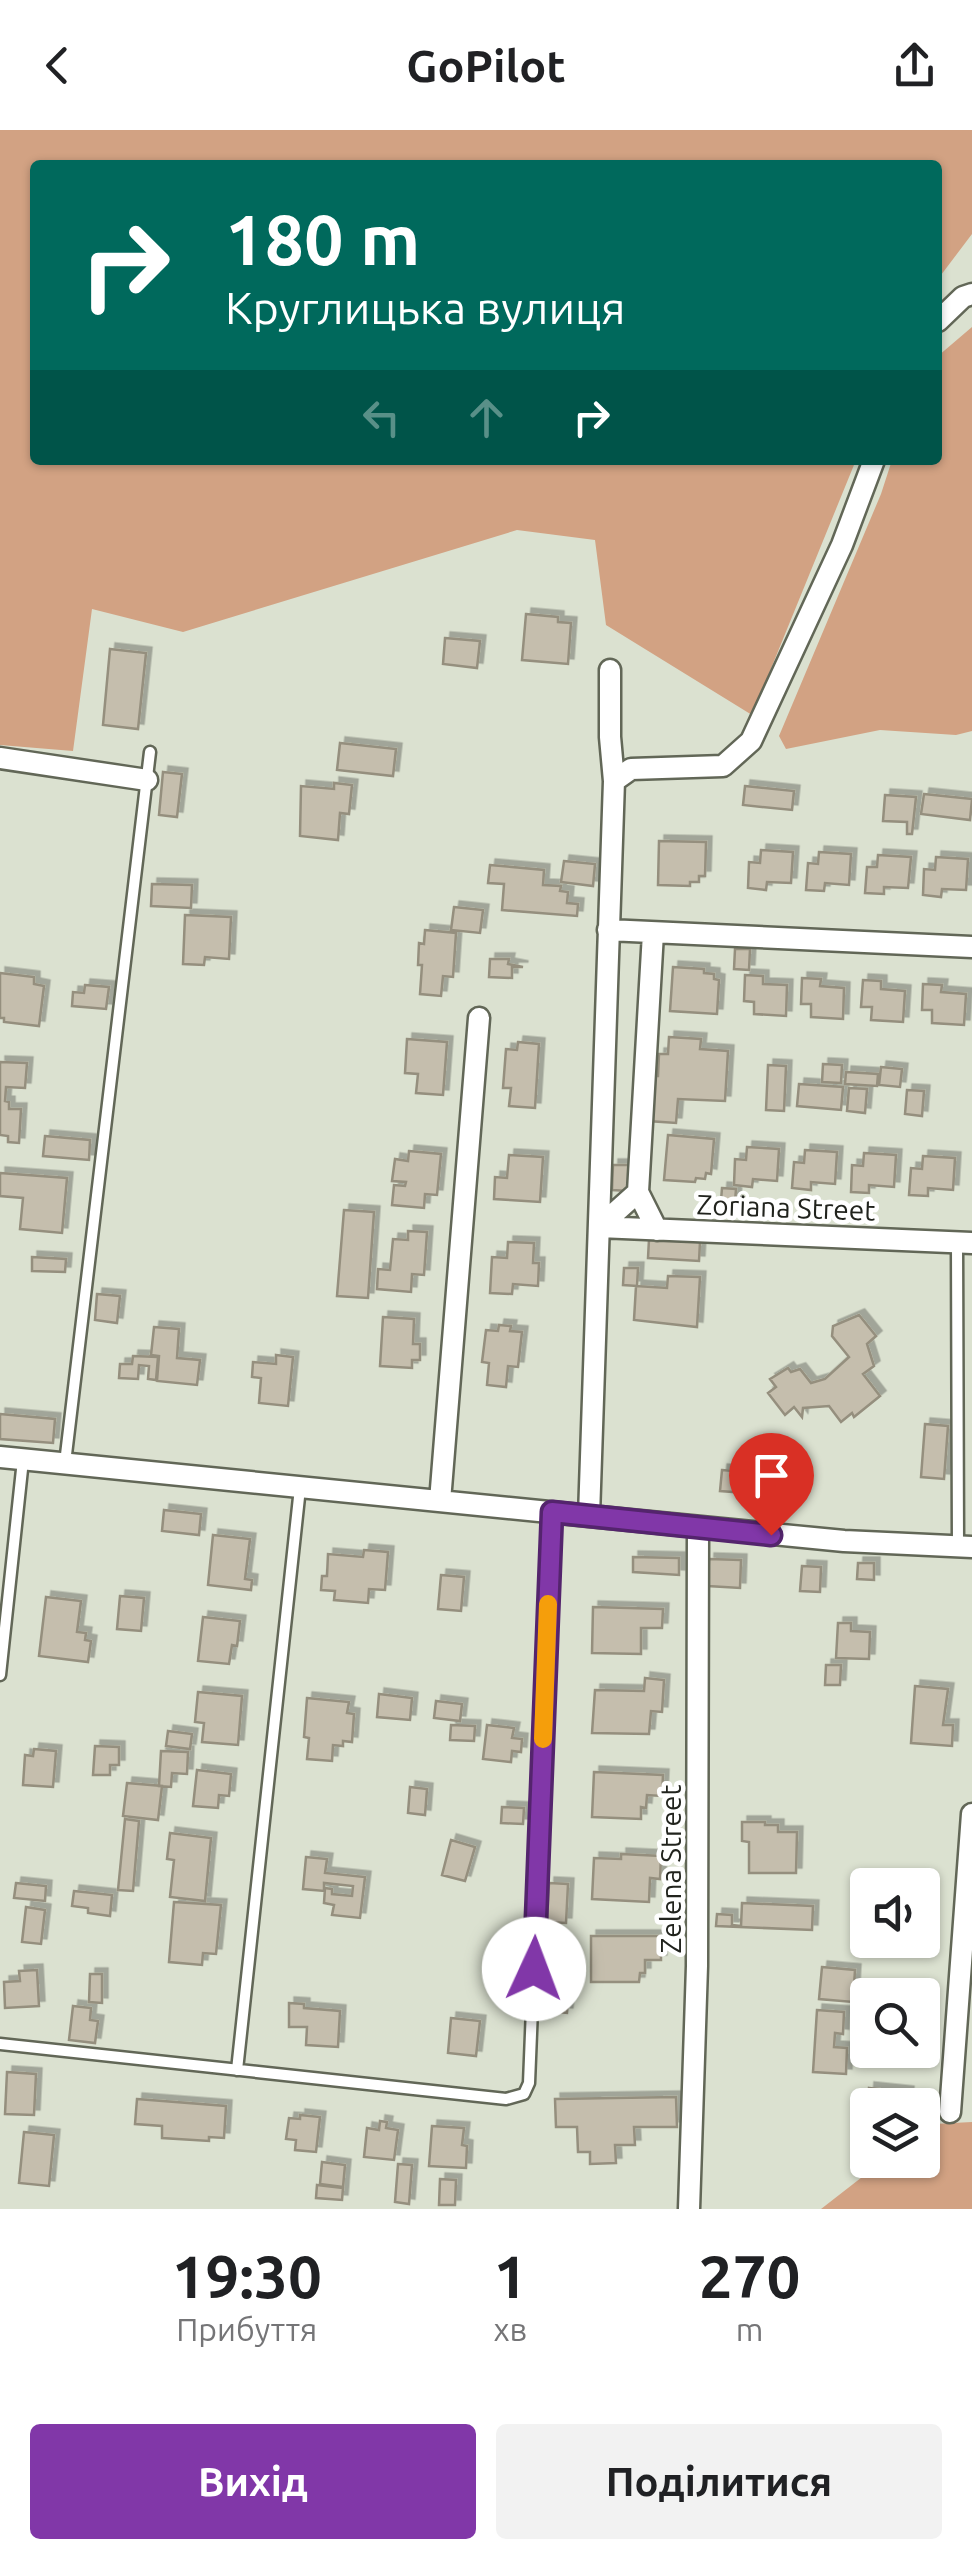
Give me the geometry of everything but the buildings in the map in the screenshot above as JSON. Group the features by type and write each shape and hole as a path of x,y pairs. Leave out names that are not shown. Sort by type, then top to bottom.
{"street":[{"path":"942,317 962,297 972,294"},
{"path":"614,781 631,769 723,766 751,740 842,546 872,465"},
{"path":"589,1516 614,781 610,670"},
{"path":"0,758 146,780"},
{"path":"608,930 972,947"},
{"path":"653,933 638,1192 657,1230"},
{"path":"440,1502 479,1018"},
{"path":"599,1227 638,1192"},
{"name":"Zoriana Street","path":"599,1227 964,1242"},
{"path":"0,1457 698,1529 965,1547"},
{"name":"Zelena Street","path":"689,2209 697,1966 698,1529"},
{"path":"950,2112 972,1814"}],"lane":[{"path":"65,1463 150,752"},
{"path":"964,1242 965,1547"},
{"path":"0,1675 23,1460"},
{"path":"237,2070 300,1488"},
{"path":"0,2044 506,2100 525,2098 529,2083 552,1512"}],"shaded area":[{"path":"0,130 972,130 972,234 942,274 942,160 30,160 30,465 854,465 752,715 606,625 595,540 517,530 183,632 92,609 73,751 0,745"},
{"path":"972,327 972,731 956,735 880,730 786,749 779,736 890,465 942,465 942,353"},
{"path":"972,2122 972,2209 821,2209 861,2178 940,2178 940,2124"}],"slow traffic":[{"path":"543,1739 548,1604"}],"route":[{"path":"534,1969 552,1512 771,1535"}]}
